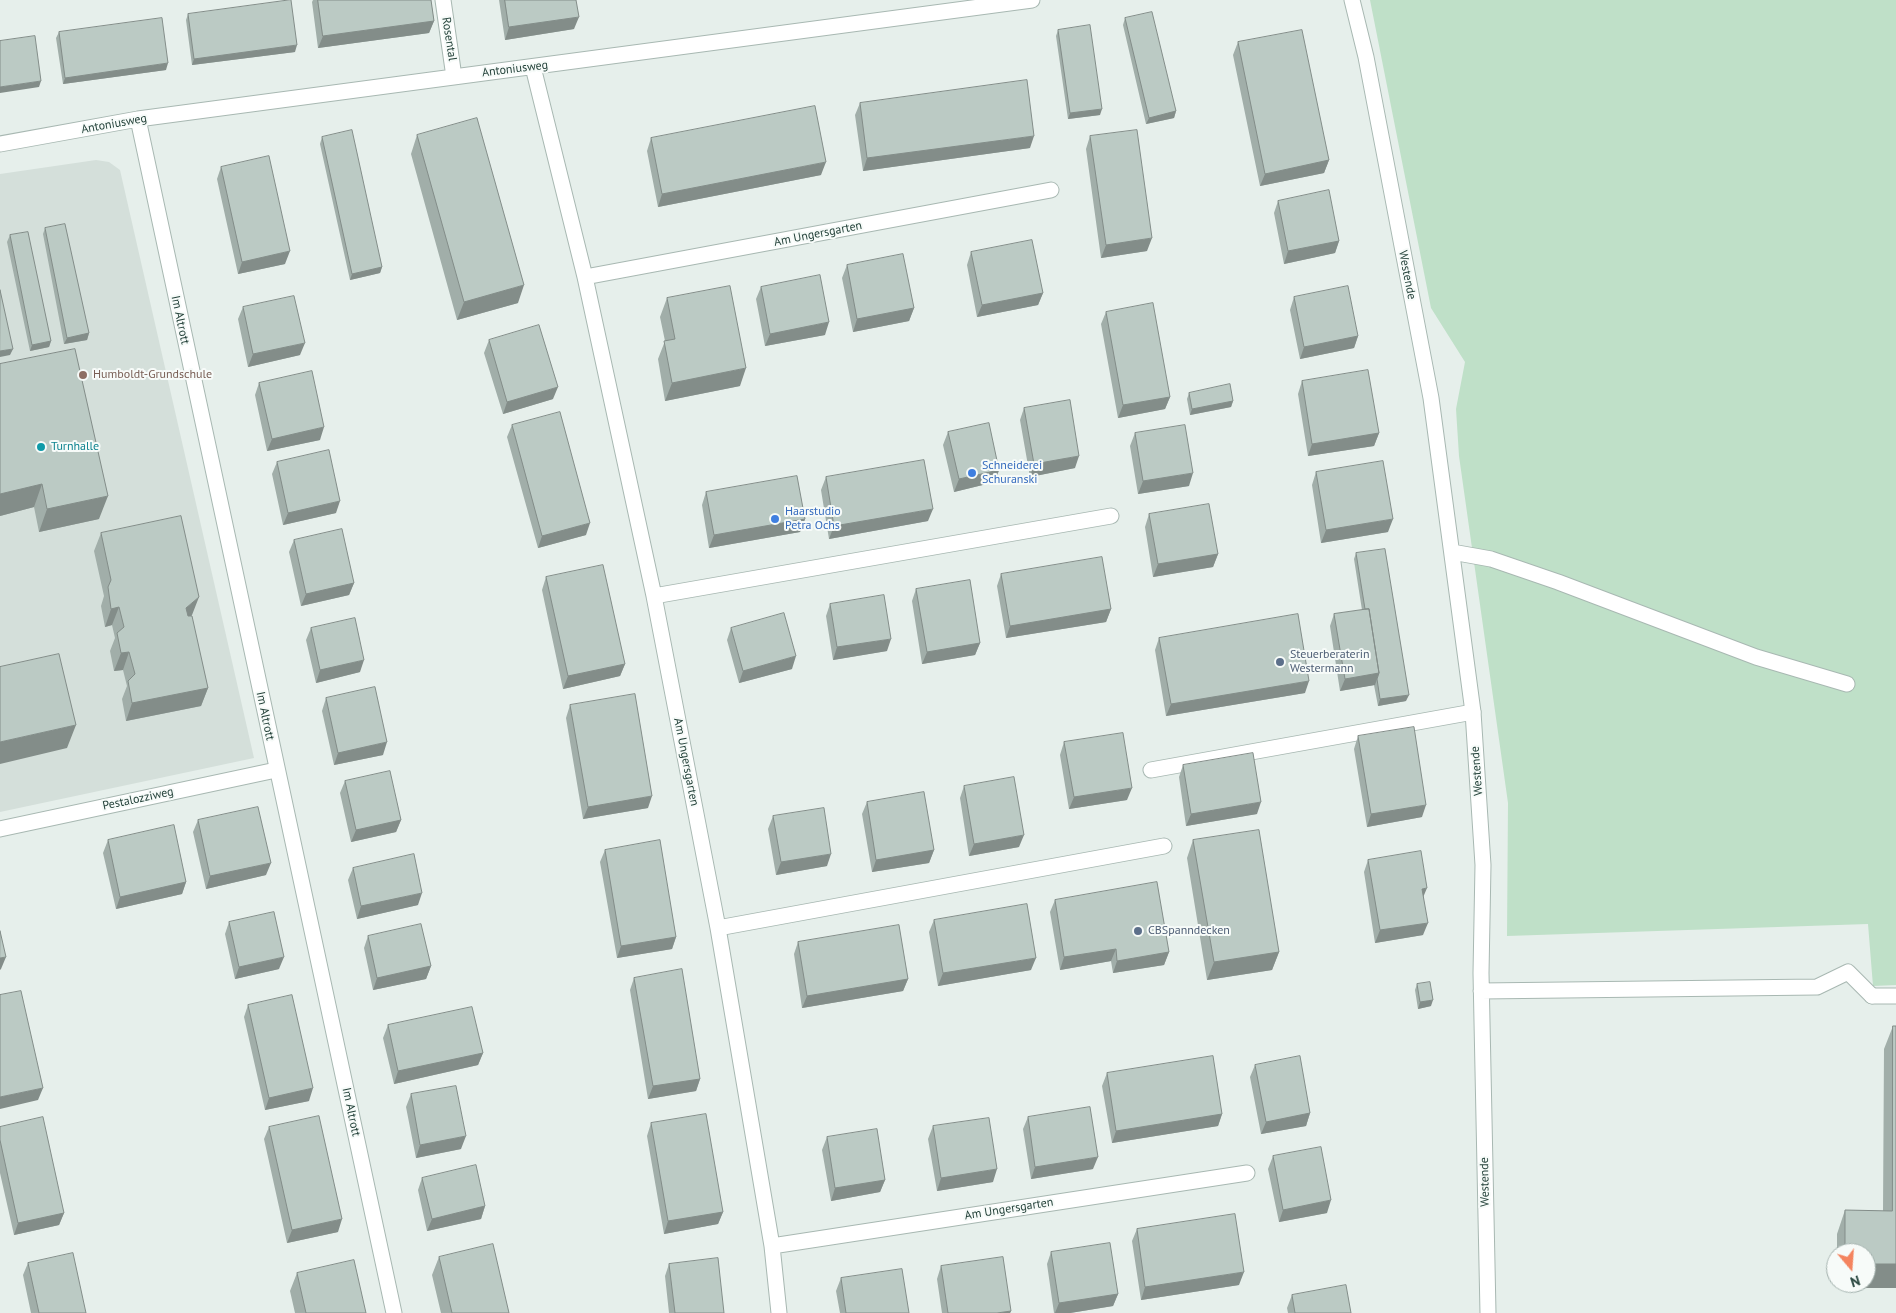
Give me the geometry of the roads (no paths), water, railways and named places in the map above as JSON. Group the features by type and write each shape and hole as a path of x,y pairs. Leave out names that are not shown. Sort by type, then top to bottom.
{"street":[{"name":"Rosental","path":"443,0 454,78"},
{"name":"Antoniusweg","path":"0,144 138,119 1032,0"},
{"name":"Westende","path":"1352,0 1366,57 1429,388 1473,712 1484,865 1481,991 1488,1313"},
{"name":"Am Ungersgarten","path":"533,67 585,277 654,596 718,928 772,1246 778,1313"},
{"name":"Im Altrott","path":"138,119 276,770 394,1313"},
{"name":"Am Ungersgarten","path":"585,277 1051,190"},
{"path":"654,596 1111,516"},
{"path":"1452,552 1490,559 1558,582 1756,657 1847,684"},
{"path":"1151,770 1473,712"},
{"name":"Pestalozziweg","path":"0,828 276,770"},
{"path":"718,928 1164,846"},
{"path":"1481,991 1817,987 1848,972 1872,996 1896,996"},
{"name":"Am Ungersgarten","path":"772,1246 1247,1173"}],"place":[{"name":"Humboldt-Grundschule","path":"83,375"},
{"name":"Turnhalle","path":"41,447"},
{"name":"Schneiderei Schuranski","path":"972,473"},
{"name":"Haarstudio Petra Ochs","path":"775,519"},
{"name":"Steuerberaterin Westermann","path":"1280,662"},
{"name":"CBSpanndecken","path":"1138,931"}]}
